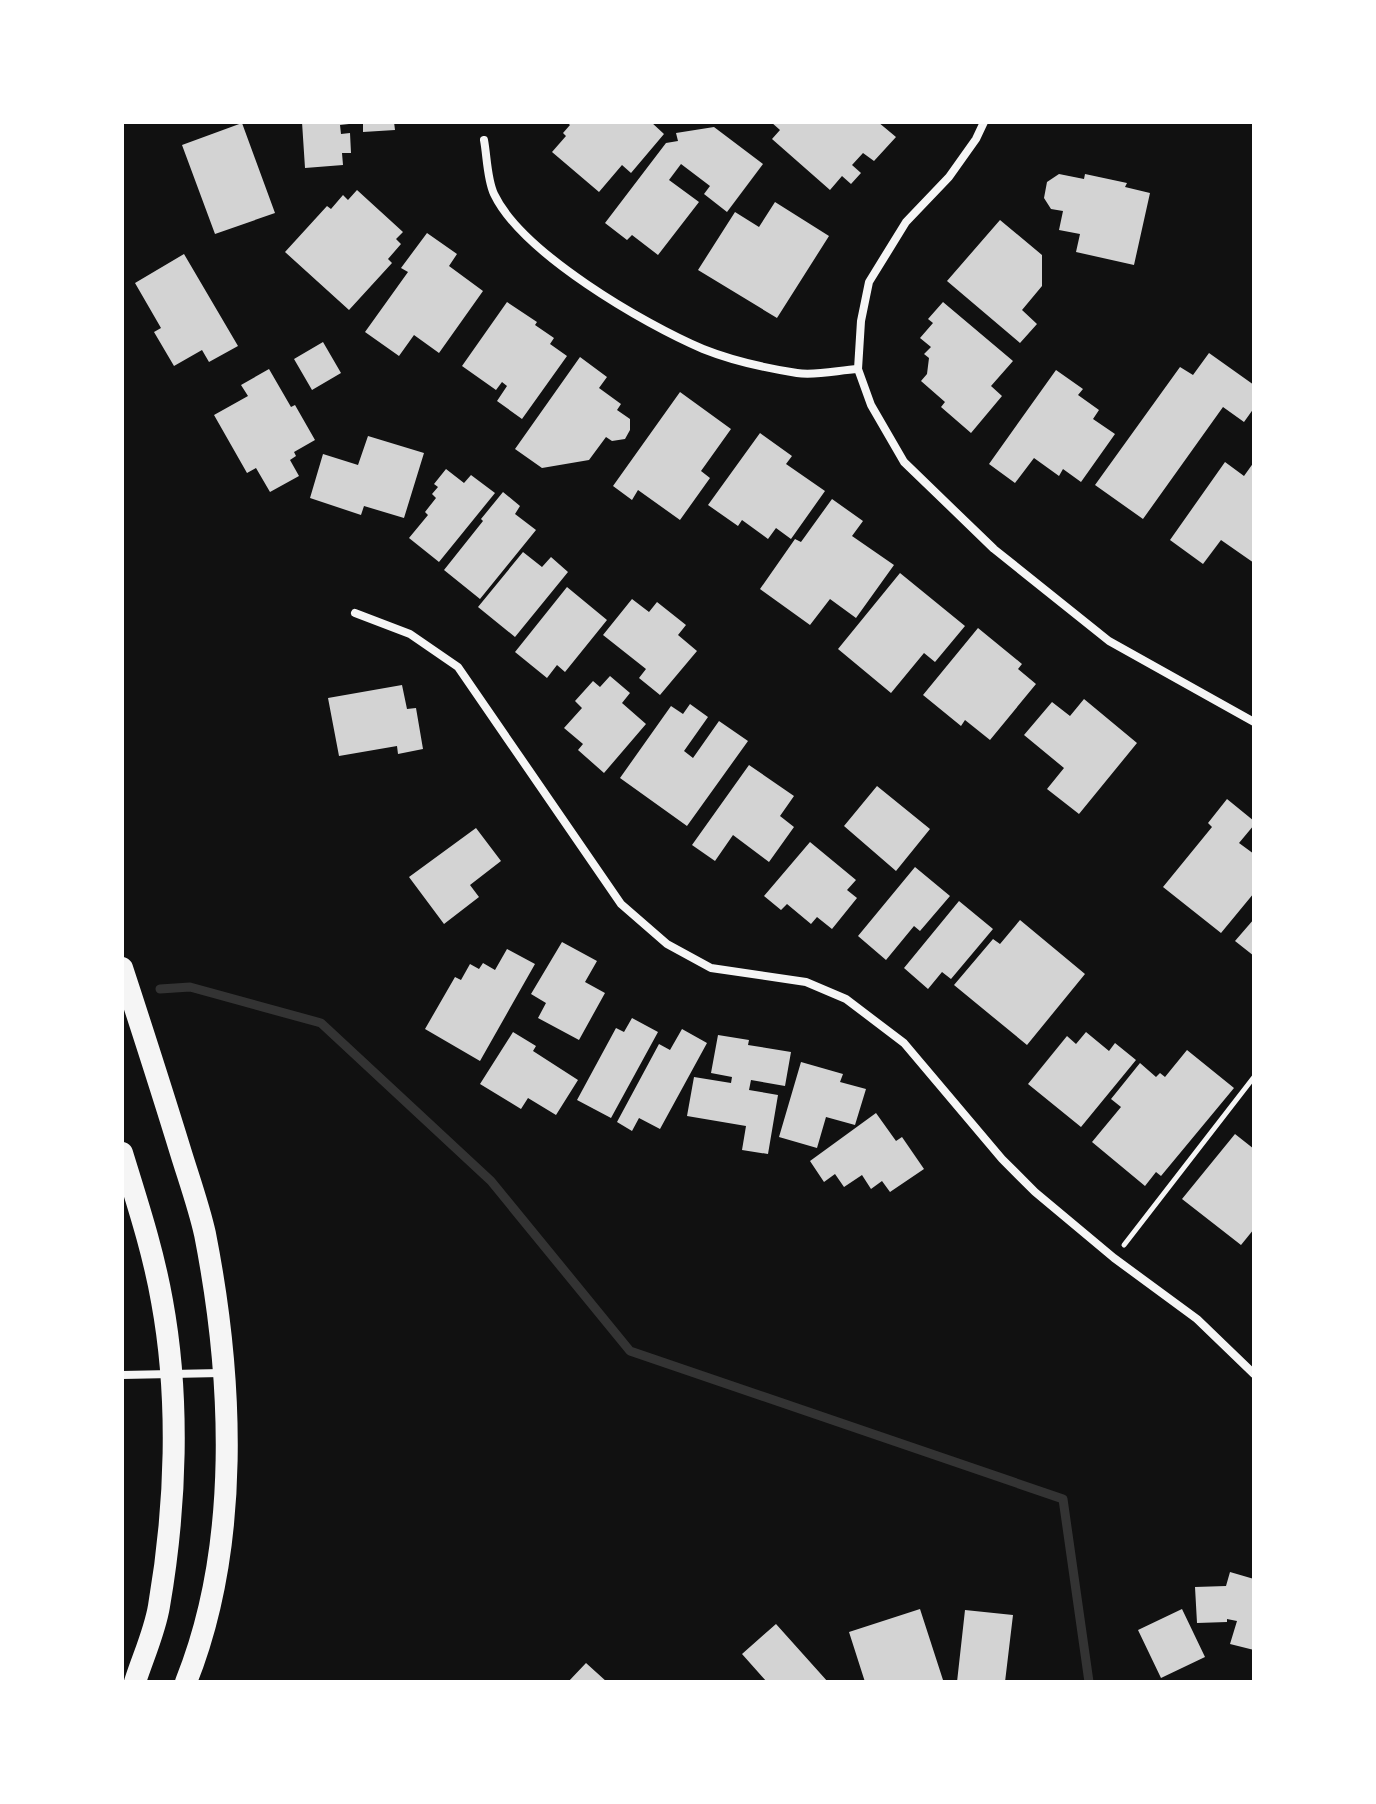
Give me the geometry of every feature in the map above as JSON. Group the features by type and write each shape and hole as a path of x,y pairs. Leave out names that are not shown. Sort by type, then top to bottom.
{"highway":[{"path":"122,968 204,1232 225,1373 228,1437 225,1498 216,1571 198,1653 186,1682"},
{"path":"122,1153 147,1233 163,1302 171,1374 173,1451 159,1608 135,1682"}],"street":[{"path":"984,122 949,177 906,222 869,282 861,321 858,369 871,405 904,462 994,549 1109,641 1254,722"},
{"path":"484,140 494,193 515,223 550,259 640,316 702,348 739,362 801,374 858,369"},
{"path":"355,613 410,634 458,667 621,904 667,944 711,968 806,982 846,999 904,1043 1002,1159 1035,1192 1114,1258 1197,1319 1254,1374"},
{"path":"122,1375 225,1373"}],"path":[{"path":"1124,1245 1254,1077"}],"building":[{"path":"302,122 349,122 340,125 341,134 350,133 351,153 342,153 343,165 305,168"},
{"path":"363,122 394,122 395,130 363,132"},
{"path":"567,122 651,122 664,134 631,173 622,165 599,192 552,152 566,136 563,133 570,125"},
{"path":"771,122 878,122 896,137 874,161 863,153 852,165 861,173 851,184 842,176 830,190 772,139 780,130"},
{"path":"242,123 275,213 215,234 182,145"},
{"path":"714,127 763,164 727,212 704,194 710,186 681,164 669,180 699,202 658,255 632,235 627,240 605,223 666,143 678,141 676,133"},
{"path":"1059,174 1084,179 1085,174 1127,183 1125,187 1150,193 1134,265 1076,252 1080,234 1059,230 1063,211 1051,209 1044,198 1047,182"},
{"path":"357,190 403,232 396,239 401,244 388,259 392,263 349,310 285,252 327,206 331,209 343,195 348,200"},
{"path":"775,202 829,236 777,318 698,270 735,212 759,227"},
{"path":"1000,220 1042,255 1042,286 1022,310 1037,324 1020,343 947,281"},
{"path":"427,233 457,254 449,266 483,291 439,353 414,335 399,356 365,332 408,272 401,268"},
{"path":"184,254 238,346 209,362 202,350 174,366 154,332 161,328 135,283"},
{"path":"507,302 537,322 535,325 554,338 550,344 567,356 522,419 497,401 507,386 502,382 496,390 462,366"},
{"path":"943,302 1013,361 991,386 1002,396 971,433 941,407 945,402 921,381 927,374 929,358 924,354 931,347 920,338 933,323 928,319"},
{"path":"323,342 341,373 312,390 294,359"},
{"path":"1209,353 1254,385 1254,408 1244,422 1223,407 1143,519 1095,485 1180,367 1193,375"},
{"path":"580,357 607,377 599,388 621,404 617,410 630,419 630,430 625,439 612,441 606,437 589,460 542,468 515,449"},
{"path":"269,369 315,440 294,452 296,456 290,460 299,476 270,492 256,468 247,473 214,415 248,396 241,385"},
{"path":"1056,370 1083,389 1078,395 1099,410 1093,419 1115,434 1081,482 1063,469 1059,476 1034,458 1015,483 989,464"},
{"path":"680,392 731,429 701,471 710,478 680,520 638,490 632,500 613,486"},
{"path":"760,433 792,456 786,464 825,491 791,539 776,528 768,539 742,520 738,526 708,505"},
{"path":"368,436 424,453 404,518 364,506 361,515 310,498 323,454 358,465"},
{"path":"1225,462 1244,476 1254,462 1254,563 1221,540 1203,564 1170,540"},
{"path":"446,469 464,483 471,475 495,493 439,562 409,538 428,515 425,512 436,498 432,494 438,487 434,484"},
{"path":"503,492 520,506 515,514 536,530 480,599 444,570"},
{"path":"832,499 863,521 852,536 894,565 856,618 830,599 810,625 760,589 795,539 801,542"},
{"path":"523,552 542,567 551,557 568,572 515,637 478,607"},
{"path":"900,573 965,626 935,662 924,653 891,693 838,649"},
{"path":"567,587 607,620 565,672 557,665 547,678 515,652"},
{"path":"632,599 649,612 657,602 686,625 678,635 697,651 660,695 639,678 646,669 603,635"},
{"path":"978,628 1022,664 1018,669 1036,684 990,740 965,720 961,726 923,695"},
{"path":"610,676 630,693 622,703 646,724 604,773 578,750 583,744 564,728 582,708 575,701 593,681 600,687"},
{"path":"402,685 407,709 416,708 423,749 398,754 397,746 339,756 328,698"},
{"path":"1084,699 1137,743 1079,814 1047,789 1064,768 1024,735 1052,702 1070,716"},
{"path":"690,704 708,717 684,751 693,758 719,721 748,741 687,826 620,778 671,706 683,714"},
{"path":"749,765 794,796 780,816 794,827 769,862 733,835 715,861 692,845"},
{"path":"877,786 930,829 896,871 844,826"},
{"path":"1227,799 1254,821 1239,843 1254,854 1254,893 1221,933 1163,887 1212,827 1208,823"},
{"path":"476,828 501,861 470,885 479,897 444,924 409,877"},
{"path":"810,842 856,880 847,890 857,898 832,929 817,917 811,924 787,904 781,910 764,896"},
{"path":"915,867 950,896 920,931 914,926 886,960 858,936"},
{"path":"959,901 993,929 951,979 942,972 928,989 904,968"},
{"path":"1254,919 1254,956 1235,941"},
{"path":"1020,920 1085,974 1027,1045 954,985 993,939 1000,944"},
{"path":"562,942 597,961 585,982 605,993 579,1040 538,1018 546,1003 531,994"},
{"path":"507,949 535,964 480,1061 425,1029 455,977 461,980 470,964 479,969 483,963 495,970"},
{"path":"632,1018 658,1032 611,1118 577,1100 616,1028 624,1032"},
{"path":"682,1029 707,1043 660,1129 639,1118 632,1131 617,1122 659,1044 670,1050"},
{"path":"513,1032 536,1046 533,1051 578,1080 556,1115 528,1098 521,1109 480,1084"},
{"path":"1086,1032 1109,1051 1115,1043 1136,1060 1081,1127 1028,1084 1067,1036 1076,1044"},
{"path":"718,1035 749,1040 748,1045 791,1052 785,1086 751,1080 749,1090 778,1095 768,1154 742,1150 746,1126 687,1116 694,1077 731,1083 732,1077 711,1073"},
{"path":"1187,1050 1234,1088 1161,1176 1156,1172 1145,1186 1092,1142 1121,1107 1111,1099 1140,1063 1156,1077 1160,1073 1165,1077"},
{"path":"801,1062 843,1074 840,1082 866,1089 855,1125 826,1117 817,1148 779,1137"},
{"path":"876,1113 896,1141 902,1137 924,1169 890,1192 882,1181 871,1189 862,1175 844,1187 835,1174 824,1182 810,1161"},
{"path":"1235,1134 1254,1149 1254,1229 1241,1245 1182,1199"},
{"path":"1230,1572 1254,1579 1254,1650 1230,1644 1237,1621 1227,1619 1227,1622 1197,1623 1195,1587 1226,1586"},
{"path":"920,1609 943,1680 865,1682 849,1632"},
{"path":"1182,1609 1205,1657 1161,1678 1138,1630"},
{"path":"965,1610 1013,1615 1005,1682 957,1682"},
{"path":"776,1624 828,1682 767,1682 742,1654"},
{"path":"586,1663 607,1682 568,1682"}],"waterway":[{"path":"160,989 190,987 321,1023 491,1181 630,1351 1063,1499 1089,1682"}]}
